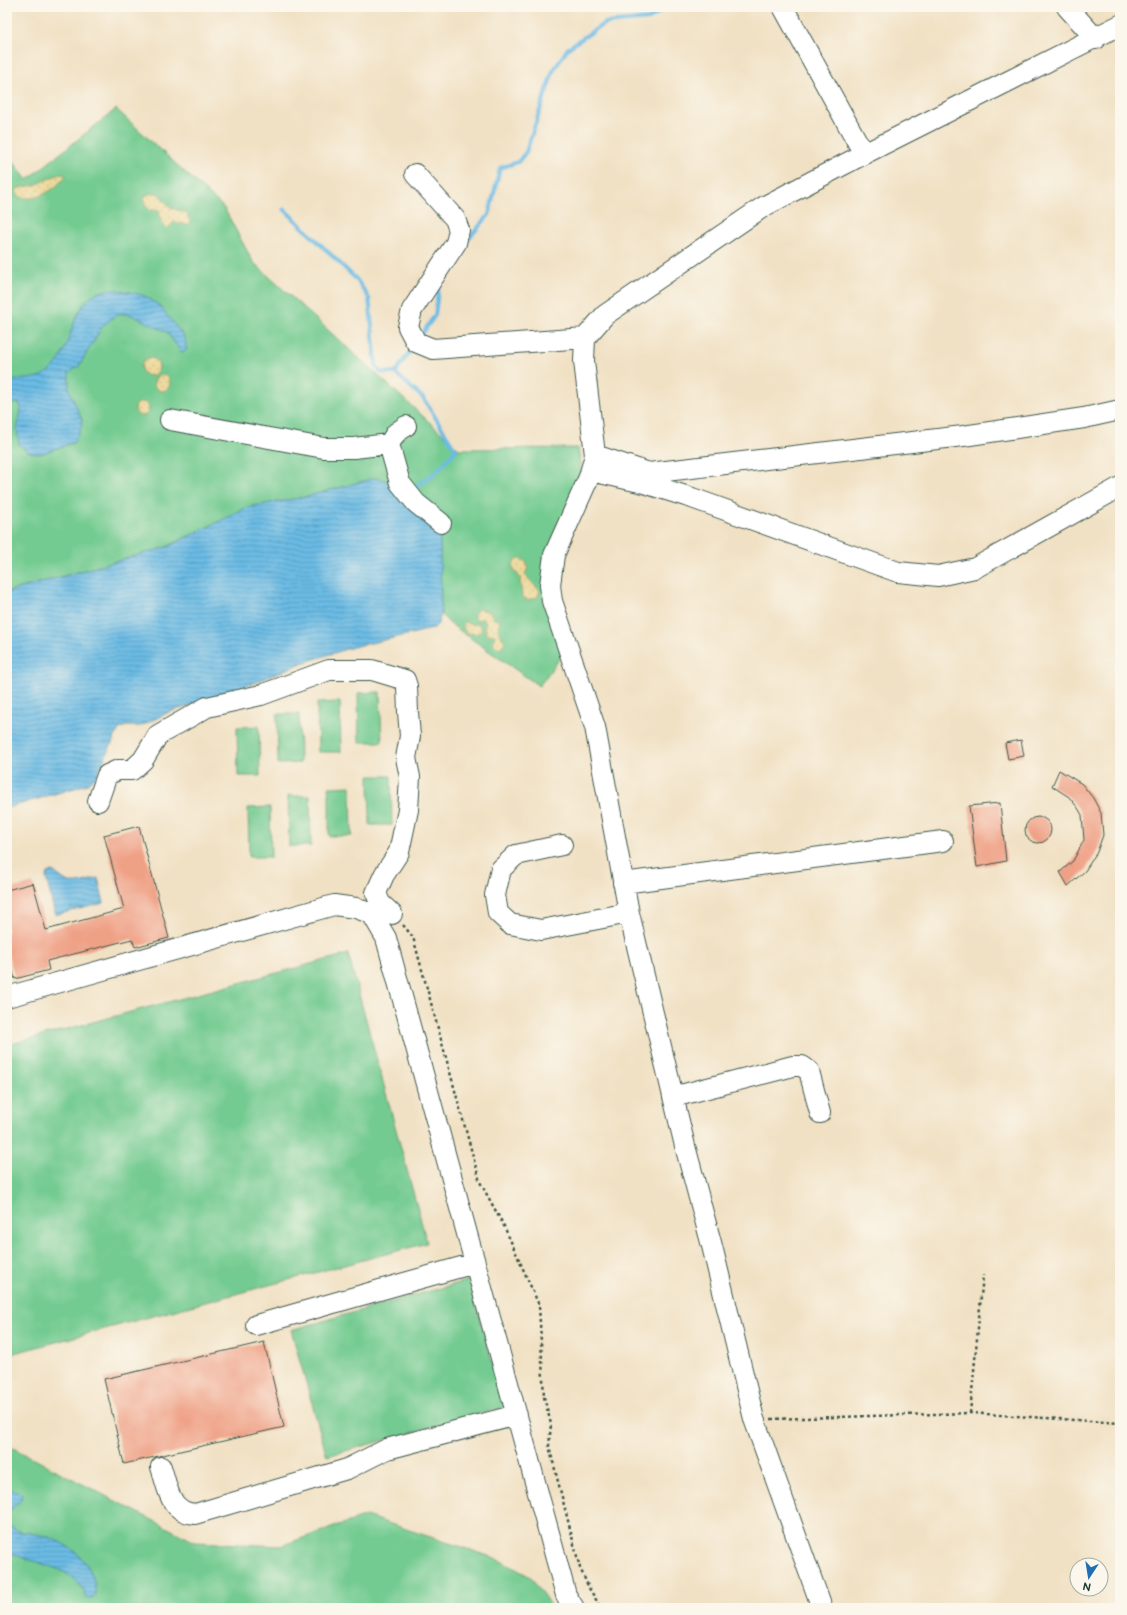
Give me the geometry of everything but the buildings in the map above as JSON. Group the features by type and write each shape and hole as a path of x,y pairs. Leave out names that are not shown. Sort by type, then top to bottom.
{"street":[{"path":"783,7 864,154"},
{"path":"1067,7 1096,39"},
{"path":"822,1608 754,1419 673,1097 629,913 595,727 552,601 550,585 554,555 593,463 584,361 585,338 605,315 763,207 864,154 1120,26"},
{"path":"415,174 455,219 459,230 456,243 412,310 408,328 416,342 434,349 585,338"},
{"path":"646,478 694,468 963,436 1084,418 1120,410"},
{"path":"170,420 324,448 354,448 389,444"},
{"path":"406,426 396,433 389,444 400,483 416,503 441,523"},
{"path":"593,463 646,478 692,498 898,572 938,576 975,568 1120,487"},
{"path":"692,498 694,468"},
{"path":"98,801 107,775 118,770 132,770 143,760 158,735 207,707 261,695 329,670 372,670 398,677 405,680 408,686 410,736 406,758 410,777 408,810 399,852 384,875 376,893 380,903 392,914"},
{"path":"623,883 943,841"},
{"path":"562,844 516,856 501,868 495,895 498,912 510,924 541,930 629,913"},
{"path":"7,997 334,905 356,908 372,914 386,938 566,1595 574,1608"},
{"path":"673,1097 793,1066 802,1066 809,1071 820,1113"},
{"path":"256,1325 475,1263"},
{"path":"161,1468 173,1504 185,1513 195,1514 347,1469 387,1449 517,1415"}],"path":[{"path":"392,914 413,937 480,1182 504,1226 539,1305 544,1397 551,1424 549,1446 580,1568 589,1588 602,1608"},
{"path":"970,1413 983,1274"},
{"path":"754,1419 970,1413 1120,1423"}],"green space":[{"path":"116,109 224,208 253,262 459,449 578,448 583,485 553,559 563,654 539,686 449,623 441,614 440,540 390,481 375,478 305,497 248,507 167,547 7,592 7,153 27,180"},
{"path":"380,692 382,742 359,742 358,693"},
{"path":"340,702 341,752 318,752 317,703"},
{"path":"277,714 299,714 300,763 278,764"},
{"path":"259,726 260,776 238,776 237,727"},
{"path":"369,776 391,776 392,825 370,825"},
{"path":"351,786 352,836 329,836 329,787"},
{"path":"288,796 310,796 311,846 289,846"},
{"path":"270,807 271,857 249,857 248,808"},
{"path":"348,954 427,1243 7,1355 7,1045"},
{"path":"469,1280 505,1407 327,1456 291,1330"},
{"path":"7,1445 195,1542 280,1546 366,1516 495,1558 531,1577 552,1608 7,1608"}],"sand":[{"path":"62,174 66,175 57,185 44,194 30,198 23,198 17,195 16,190 22,187 35,185"},
{"path":"158,193 171,208 187,213 190,222 187,225 174,222 167,229 161,222 159,210 150,210 144,204 144,197 149,194"},
{"path":"150,358 156,361 159,367 156,373 150,376 144,373 141,367 144,361"},
{"path":"162,375 168,377 170,383 168,389 162,391 156,389 154,383 156,377"},
{"path":"139,402 145,402 149,406 149,412 145,416 139,416 135,412 135,406"},
{"path":"516,559 522,559 526,562 528,567 525,575 540,591 538,597 527,600 522,597 520,578 512,567"},
{"path":"480,609 490,612 494,619 500,620 498,630 505,642 500,648 495,646 493,642 495,635 486,634 485,621 482,619 476,620 474,618 475,611"},
{"path":"464,621 469,624 480,624 482,631 476,634 467,633 463,628"}],"water":[{"path":"110,289 145,296 160,306 185,338 187,350 181,352 167,332 129,314 117,314 102,327 79,366 69,373 69,389 82,420 80,432 73,443 40,454 29,452 19,445 17,429 21,411 20,404 14,403 7,407 7,381 41,376 52,369 65,349 78,314 84,304 93,295"},
{"path":"375,478 390,481 436,525 440,540 441,614 438,624 433,629 353,647 302,663 219,697 169,712 141,726 126,726 119,729 95,778 88,784 7,808 7,592 167,547 248,507 305,497"},
{"path":"53,871 65,880 74,883 98,878 104,903 55,915 46,877 49,872"},
{"path":"7,1488 19,1492 22,1495 21,1500 7,1513"},
{"path":"7,1523 17,1531 47,1537 69,1547 86,1563 92,1574 95,1585 95,1597 90,1599 86,1598 81,1587 74,1579 64,1572 17,1556 7,1551"}],"waterway":[{"path":"463,245 489,215 500,168 518,162 526,152 553,71 568,48 605,23 649,19 666,7"},
{"path":"284,209 357,280 369,298 376,365 380,372 395,373"},
{"path":"420,337 435,315 439,284"},
{"path":"412,489 436,472 456,450 423,398 395,373 414,346"}]}
